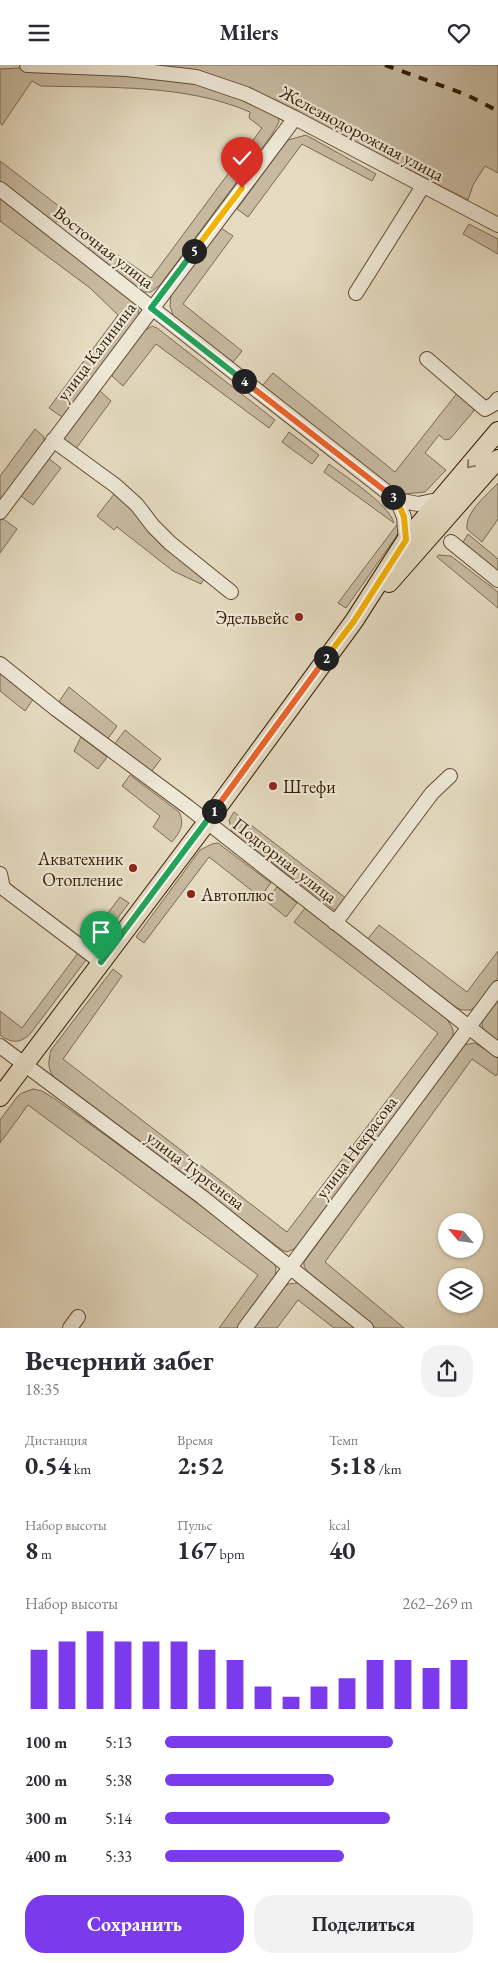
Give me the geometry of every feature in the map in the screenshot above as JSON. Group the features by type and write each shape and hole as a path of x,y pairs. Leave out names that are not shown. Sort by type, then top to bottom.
{"main road":[{"path":"449,506 498,431"},
{"path":"0,1097 412,545 498,459"}],"street":[{"name":"Железнодорожная улица","path":"27,65 127,69 196,77 246,94 295,118 498,225"},
{"name":"улица Калинина","path":"0,512 295,118"},
{"path":"356,293 422,186"},
{"name":"Восточная улица","path":"0,189 397,500"},
{"path":"426,359 485,409 494,404 498,399"},
{"path":"53,440 116,486 137,505 153,527 170,543 231,592"},
{"path":"397,500 418,504 449,506 446,519 451,542 498,580"},
{"path":"397,500 412,545 431,541 451,542"},
{"name":"Подгорная улица","path":"0,664 498,1050"},
{"path":"335,923 432,793 450,776"},
{"path":"0,874 3,888 101,962"},
{"name":"улица Некрасова","path":"246,1328 498,988"},
{"name":"улица Тургенева","path":"0,1045 24,1065 202,1197 366,1328"}],"shaded area":[{"path":"144,65 498,65 498,173 485,166 473,185 468,200 272,99"},
{"path":"19,68 165,76 221,88 278,117 279,122 271,136 160,285 151,292 143,292 87,250 95,239 151,278 262,128 249,118 250,112 200,96 147,89 41,86 32,81 2,125 0,123 0,69"},
{"path":"306,135 376,174 372,181 302,144 248,217 237,209 288,140"},
{"path":"0,161 64,210 54,225 0,181"},
{"path":"0,195 139,307 138,319 62,417 49,408 118,315 90,288 0,221"},
{"path":"469,224 498,239 498,254 463,234"},
{"path":"221,228 233,236 183,304 242,351 233,362 174,318 170,306 171,295"},
{"path":"152,326 275,420 269,428 156,344 123,386 112,376 113,371 141,333"},
{"path":"273,373 395,472 458,392 475,407 473,412 450,439 445,440 439,435 425,453 446,470 425,492 405,494 398,492 262,386"},
{"path":"99,390 111,401 75,450 62,440"},
{"path":"35,429 44,437 44,443 0,506 0,476"},
{"path":"289,432 319,455 312,464 282,442"},
{"path":"48,458 61,468 33,505 21,496"},
{"path":"329,464 376,499 394,523 324,472"},
{"path":"498,483 498,519 482,542 467,529 467,523 473,510"},
{"path":"115,493 204,579 201,584 173,571 117,527 114,530 97,516"},
{"path":"2,518 17,529 0,553 0,521"},
{"path":"399,522 396,537 346,608 338,603"},
{"path":"468,534 498,559 498,571 462,544"},
{"path":"438,555 451,556 498,592 498,608 437,557"},
{"path":"0,671 34,698 25,711 0,691"},
{"path":"69,687 117,726 107,740 58,703"},
{"path":"125,730 161,759 151,772 114,745"},
{"path":"81,737 107,757 98,769 74,751"},
{"path":"130,775 179,812 182,825 172,842 153,827 160,816 122,786"},
{"path":"234,812 347,899 337,912 232,832 229,820"},
{"path":"218,843 271,883 260,897 209,857 144,943 136,937 200,850"},
{"path":"277,887 297,903 286,917 266,901"},
{"path":"120,897 129,903 30,1034 19,1041 8,1040 0,1035 0,1011 22,1028"},
{"path":"305,908 447,1019 453,1029 453,1036 296,1248 287,1252 56,1080 51,1073 49,1062 51,1050 113,969 122,976 63,1059 287,1232 438,1033 294,922"},
{"path":"379,925 467,992 498,951 498,978 471,1010 457,1008 367,940"},
{"path":"498,996 498,1044 485,1033 482,1024 483,1019"},
{"path":"475,1043 498,1058 498,1073 496,1076 472,1059 325,1262 404,1328 376,1328 307,1271 304,1262 463,1045"},
{"path":"33,1089 42,1091 55,1099 166,1179 274,1262 276,1268 275,1277 239,1328 219,1328 258,1275 28,1105 0,1143 0,1120 17,1097"},
{"path":"288,1284 301,1284 356,1328 334,1328 298,1300 277,1328 254,1328 284,1288"}],"railway":[{"path":"385,65 467,95 498,111"}],"place":[{"name":"Эдельвейс","path":"299,617"},
{"name":"Штефи","path":"273,786"},
{"name":"Акватехник Отопление","path":"133,868"},
{"name":"Автоплюс","path":"191,894"}],"route":[{"path":"101,962 354,621 406,540 404,517 397,500 151,308 242,188"}]}
